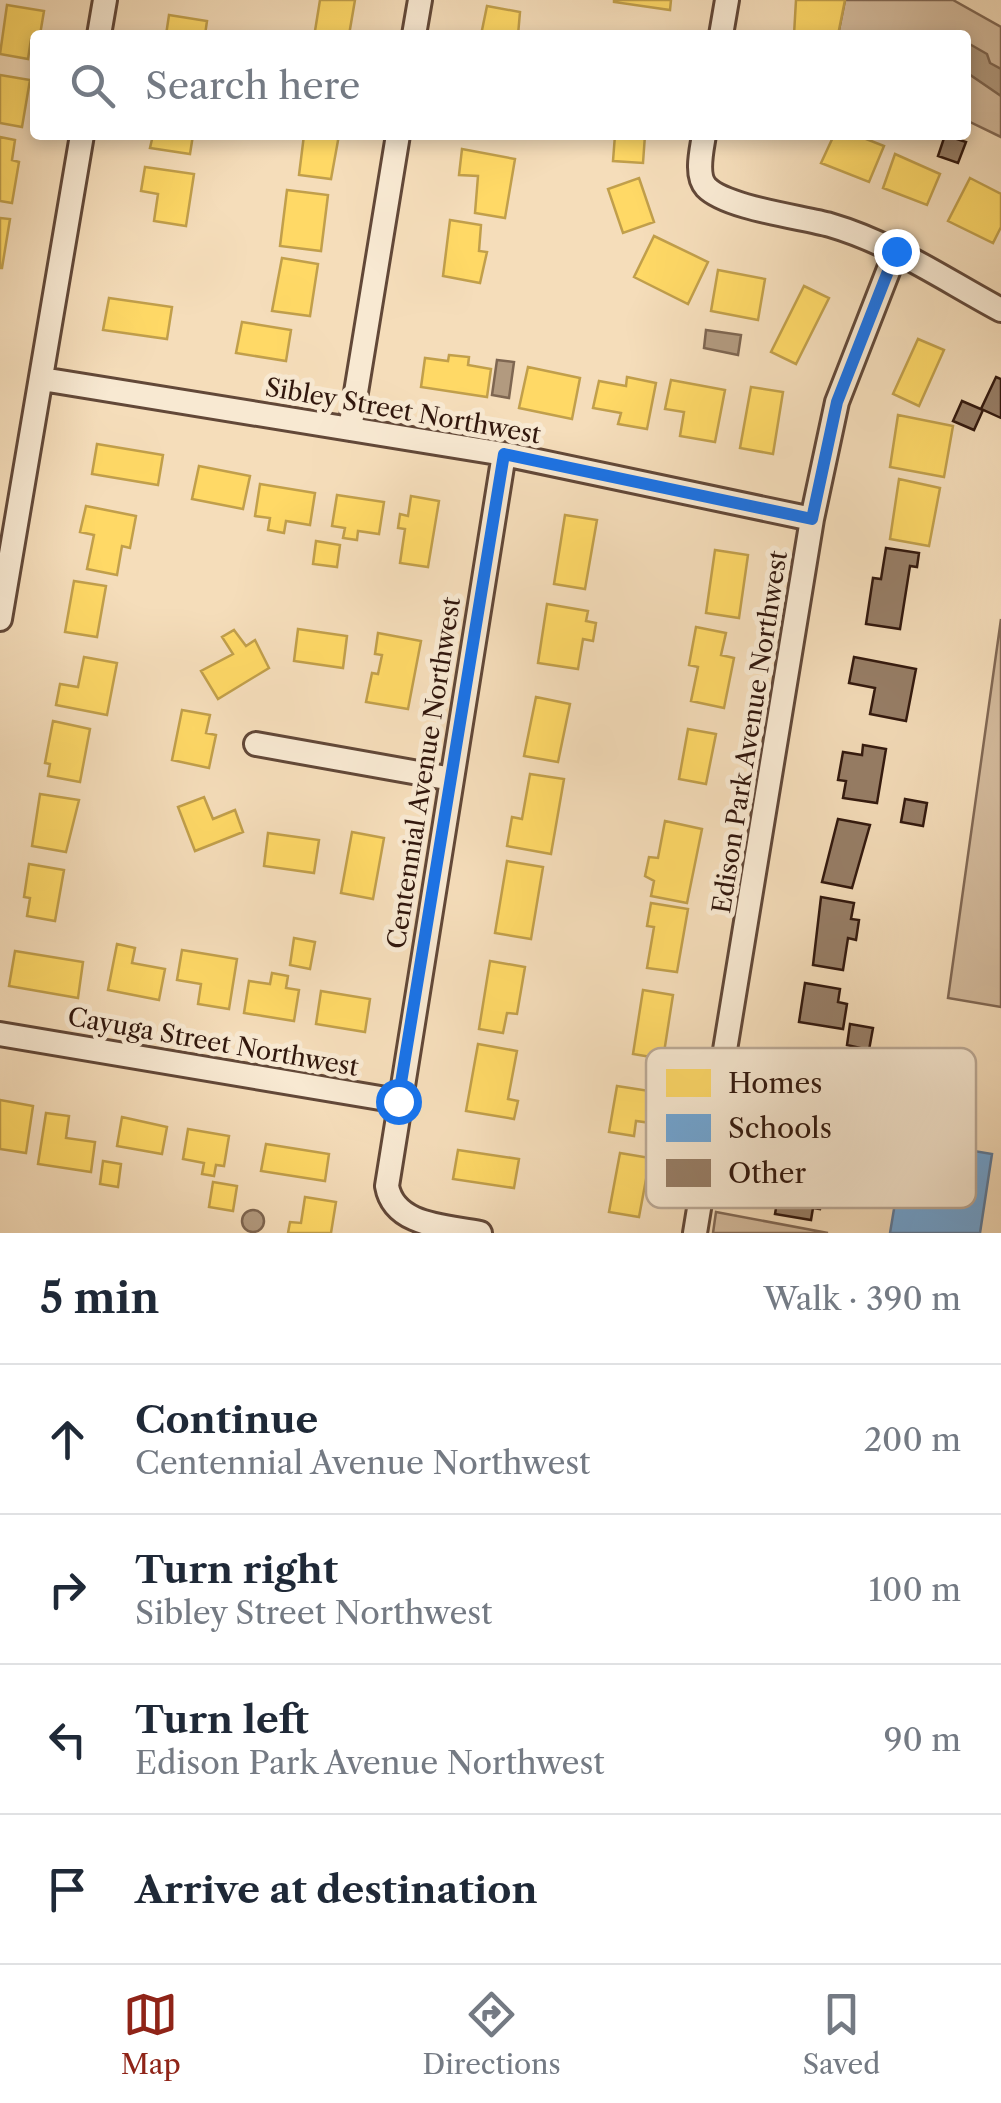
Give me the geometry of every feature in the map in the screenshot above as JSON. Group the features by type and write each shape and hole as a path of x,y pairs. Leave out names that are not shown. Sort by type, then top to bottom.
{"street":[{"path":"100,30 105,0"},
{"path":"415,30 420,0"},
{"path":"722,30 727,0"},
{"path":"0,619 81,140"},
{"path":"350,429 397,140"},
{"path":"703,140 700,174 706,186 724,198 834,227 896,251 1001,310"},
{"name":"Edison Park Avenue Northwest","path":"725,1048 812,519 837,402 896,251"},
{"name":"Sibley Street Northwest","path":"42,379 504,454 812,519"},
{"name":"Centennial Avenue Northwest","path":"398,1101 504,454"},
{"path":"256,744 452,779"},
{"name":"Cayuga Street Northwest","path":"0,1034 398,1101"},
{"path":"398,1101 386,1186 390,1202 406,1216 480,1233"},
{"name":"Edison Park Avenue Northwest","path":"695,1233 699,1208"}],"shaded area":[{"path":"845,0 953,0 1001,27 1001,137 971,122 971,30 839,30"},
{"path":"971,45 1001,69 1001,96 971,75"},
{"path":"706,330 741,335 738,355 704,348"},
{"path":"497,360 514,362 509,398 492,395"},
{"path":"1001,619 1001,1007 948,998"},
{"path":"249,1210 257,1210 264,1221 257,1232 249,1232 242,1225 242,1217"},
{"path":"716,1212 828,1233 713,1233"}],"building: Homes":[{"path":"320,0 355,0 350,30 315,30"},
{"path":"614,0 671,0 670,10"},
{"path":"796,0 845,0 839,30 794,30"},
{"path":"7,5 44,11 41,30 30,30 28,59 0,54"},
{"path":"487,6 520,12 518,30 482,30"},
{"path":"169,15 207,21 206,30 167,30"},
{"path":"0,75 30,80 22,127 0,123"},
{"path":"0,137 15,140 12,160 19,162 12,203 0,201"},
{"path":"152,140 192,140 190,154 150,148"},
{"path":"303,140 338,140 331,179 299,175"},
{"path":"615,140 645,140 643,163 613,161"},
{"path":"832,140 869,140 884,146 869,182 821,163"},
{"path":"462,149 515,159 505,218 475,213 478,176 459,175"},
{"path":"895,154 940,174 927,205 883,188"},
{"path":"145,167 194,174 186,226 154,221 158,194 141,191"},
{"path":"639,178 654,222 623,233 608,189"},
{"path":"970,178 1001,194 1001,227 993,243 948,221"},
{"path":"287,190 328,195 321,251 280,246"},
{"path":"0,218 10,219 2,268 0,268"},
{"path":"450,220 481,225 479,251 487,252 480,283 443,276"},
{"path":"654,236 708,262 688,304 634,277"},
{"path":"282,258 318,264 310,316 272,311"},
{"path":"718,270 765,279 758,320 711,311"},
{"path":"804,286 829,298 796,364 771,352"},
{"path":"109,298 172,307 167,339 103,330"},
{"path":"242,322 291,330 286,361 236,353"},
{"path":"918,339 944,350 919,406 893,394"},
{"path":"449,355 469,357 468,365 491,369 487,397 421,387 425,358 448,361"},
{"path":"528,367 580,378 572,419 519,408"},
{"path":"627,377 656,383 647,429 618,424 621,413 593,408 599,381 626,386"},
{"path":"671,380 725,390 715,442 680,436 684,412 665,409"},
{"path":"751,387 783,392 773,454 740,448"},
{"path":"898,415 953,426 944,477 890,467"},
{"path":"97,444 163,455 158,485 92,474"},
{"path":"199,466 250,476 243,509 192,499"},
{"path":"899,479 940,488 929,546 890,539"},
{"path":"260,484 315,493 310,525 286,521 284,533 268,530 270,518 255,516"},
{"path":"337,495 384,502 379,534 358,531 357,540 343,538 345,528 332,526"},
{"path":"411,496 439,501 428,567 400,563 405,529 398,528 400,514 408,516"},
{"path":"86,506 136,516 130,548 122,546 117,575 87,569 94,535 80,532"},
{"path":"565,515 597,520 585,589 554,584"},
{"path":"316,541 340,545 337,567 313,564"},
{"path":"715,550 748,555 739,618 706,613"},
{"path":"74,581 106,586 97,637 65,632"},
{"path":"547,604 588,611 586,621 596,623 593,641 583,639 578,669 538,663"},
{"path":"696,627 726,633 721,655 734,658 724,708 691,701 698,667 689,665"},
{"path":"298,629 347,636 343,668 294,661"},
{"path":"234,630 246,646 255,640 269,668 218,699 201,671 233,654 222,637"},
{"path":"378,633 421,641 408,709 366,702 372,673 378,674 382,655 375,654"},
{"path":"84,657 117,663 107,715 56,705 60,684 78,687"},
{"path":"536,697 570,704 558,762 524,756"},
{"path":"182,710 210,715 206,733 216,735 209,768 172,760"},
{"path":"53,721 90,729 80,782 48,776 50,764 45,763"},
{"path":"688,729 716,734 706,784 679,779"},
{"path":"530,774 564,779 551,854 507,846 512,817 522,819"},
{"path":"40,794 79,800 66,852 32,846"},
{"path":"204,797 213,819 235,810 243,832 195,851 178,807"},
{"path":"665,821 702,829 687,903 651,896 654,881 645,876 649,857 658,858"},
{"path":"352,832 384,838 373,899 341,893"},
{"path":"268,833 319,840 314,873 264,866"},
{"path":"507,861 543,867 531,939 495,933"},
{"path":"29,864 64,870 55,921 27,916 30,898 24,897"},
{"path":"651,903 688,909 677,972 647,968 654,927 647,926"},
{"path":"294,938 315,942 310,969 290,965"},
{"path":"117,944 135,948 132,963 165,969 159,1000 108,990"},
{"path":"182,950 237,959 229,1009 198,1004 201,984 177,980"},
{"path":"15,951 83,962 78,998 9,986"},
{"path":"490,961 525,967 517,1014 507,1013 503,1033 479,1029"},
{"path":"272,973 288,976 286,988 299,990 294,1021 244,1013 249,981 270,984"},
{"path":"643,990 673,995 665,1048 646,1048 646,1056 633,1054"},
{"path":"321,991 370,999 365,1032 316,1024"},
{"path":"478,1044 517,1051 508,1099 518,1101 514,1119 466,1111"},
{"path":"617,1086 646,1090 646,1122 636,1121 634,1136 609,1132"},
{"path":"0,1100 33,1106 26,1153 0,1149"},
{"path":"46,1113 69,1116 66,1138 95,1142 91,1172 38,1164"},
{"path":"122,1117 167,1127 162,1154 117,1146"},
{"path":"188,1129 229,1136 224,1166 216,1165 214,1176 202,1174 204,1163 183,1159"},
{"path":"266,1144 329,1154 325,1181 261,1171"},
{"path":"458,1150 519,1159 514,1188 453,1179"},
{"path":"620,1153 646,1157 639,1217 609,1212"},
{"path":"103,1161 121,1164 118,1187 100,1184"},
{"path":"213,1182 237,1186 233,1211 209,1207"},
{"path":"305,1197 336,1202 331,1233 288,1233 290,1222 301,1223"}],"building: Schools":[{"path":"976,1151 992,1154 980,1233 890,1233 894,1208 976,1208"}],"building: Other":[{"path":"943,140 966,142 958,163 938,156"},
{"path":"996,377 1001,379 1001,418 981,409"},
{"path":"962,401 983,410 974,430 953,421"},
{"path":"886,548 919,553 917,567 910,566 900,629 866,624 873,578 881,579"},
{"path":"854,657 916,669 906,721 870,714 875,688 849,683"},
{"path":"863,745 886,749 877,803 843,798 846,781 838,780 843,752 862,755"},
{"path":"905,799 927,803 923,826 901,822"},
{"path":"838,819 870,825 852,888 822,882"},
{"path":"821,897 854,903 851,919 859,920 856,940 848,938 843,970 813,965"},
{"path":"805,983 840,989 838,1002 847,1004 843,1029 799,1022"},
{"path":"850,1024 873,1028 869,1048 847,1045"},
{"path":"776,1208 813,1208 811,1220 775,1214"}],"route":[{"path":"398,1101 504,454 812,519 837,402 896,251"}]}
